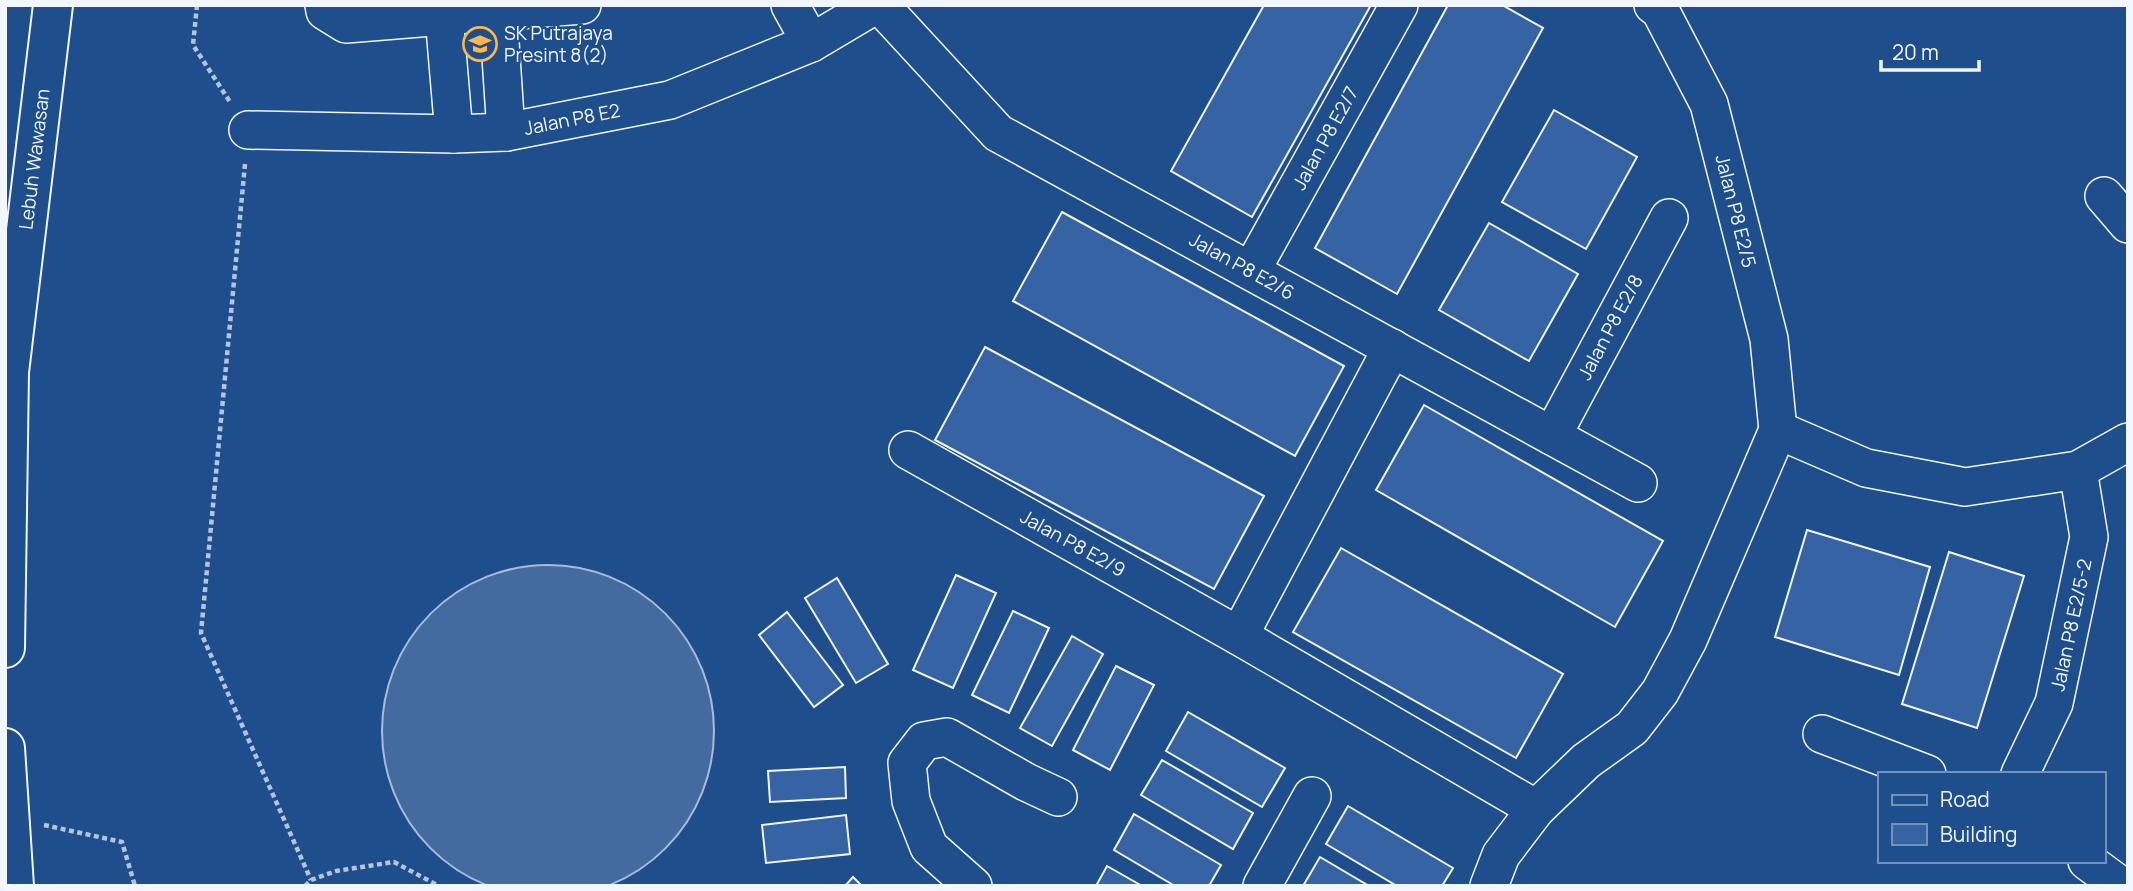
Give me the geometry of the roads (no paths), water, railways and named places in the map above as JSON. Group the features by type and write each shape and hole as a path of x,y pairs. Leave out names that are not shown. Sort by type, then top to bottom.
{"main road":[{"name":"Lebuh Wawasan","path":"5,648 9,372 53,5"},
{"path":"5,748 14,886"}],"street":[{"path":"324,5 325,10 346,24 582,5"},
{"path":"790,5 811,43"},
{"name":"Jalan P8 E2","path":"248,130 454,134 506,132 670,100 811,43 877,5"},
{"name":"Jalan P8 E2/6","path":"877,5 998,133 1638,483"},
{"name":"Jalan P8 E2/7","path":"1251,271 1399,5"},
{"name":"Jalan P8 E2/5","path":"1653,5 1660,10 1709,104 1769,339 1778,430"},
{"path":"498,12 506,132"},
{"path":"444,16 454,134"},
{"path":"2104,196 2128,224"},
{"name":"Jalan P8 E2/8","path":"1552,436 1669,218"},
{"path":"1239,636 1392,348"},
{"path":"1489,886 1501,855 1536,809 1586,761 1632,728 1660,692 1689,640 1778,430 1866,468 1965,487 2078,470 2128,442"},
{"name":"Jalan P8 E2/9","path":"908,450 1239,636 1536,809"},
{"name":"Jalan P8 E2/5-2","path":"2021,772 2054,703 2089,537 2078,470"},
{"path":"1822,734 1922,772"},
{"path":"973,886 929,847 911,802 906,763 923,741 947,737 1058,797"},
{"path":"1262,886 1312,796"},
{"path":"2090,863 2121,886"}],"water":[{"path":"532,566 564,566 596,572 626,585 653,603 676,626 694,653 707,683 713,715 713,747 707,779 686,823 665,848 640,869 611,884 585,892 511,892 485,884 456,869 431,848 410,823 389,779 383,747 383,715 389,683 402,653 420,626 443,603 470,585 500,572"}],"place":[{"name":"SK Putrajaya Presint 8(2)","path":"480,44"}]}
